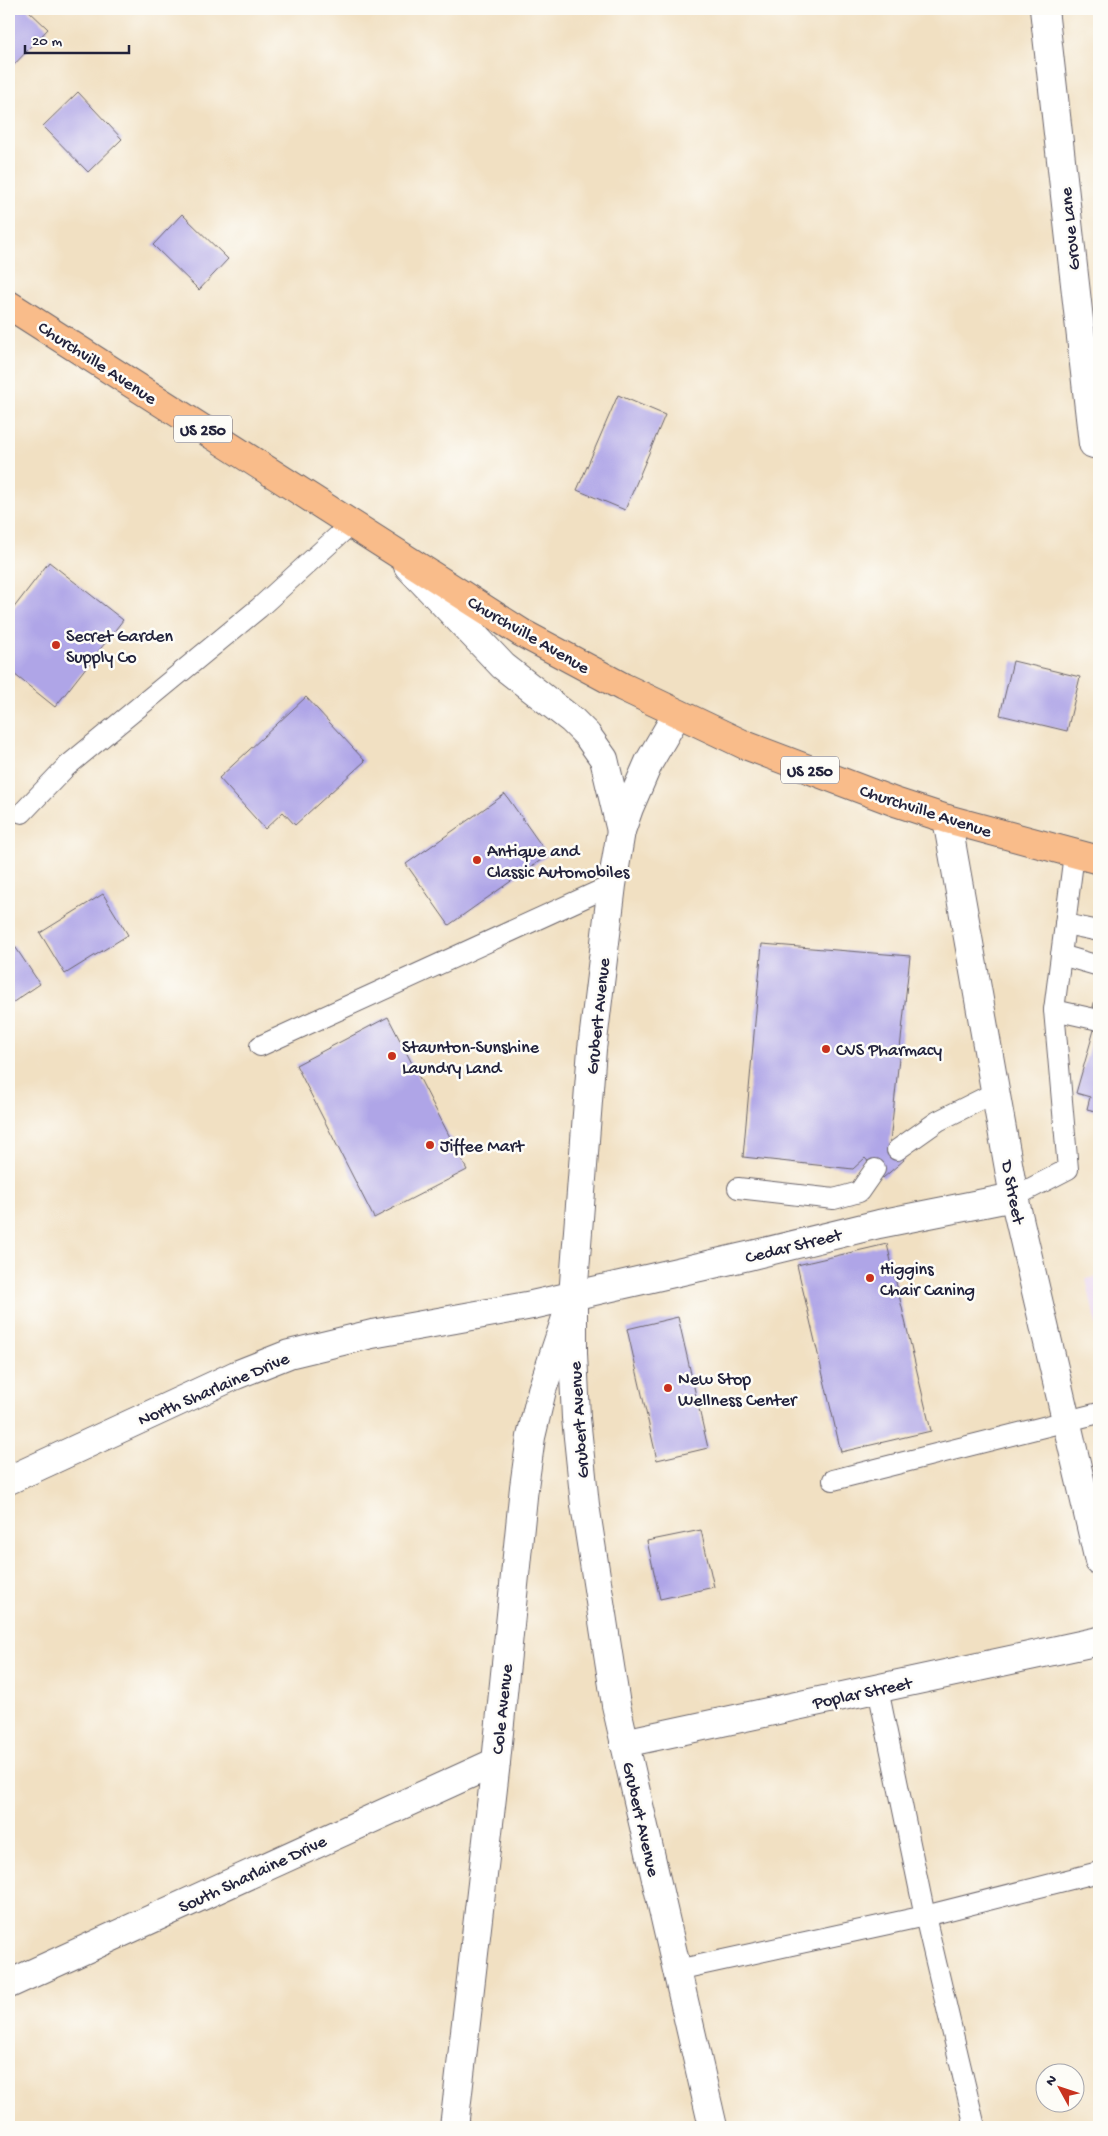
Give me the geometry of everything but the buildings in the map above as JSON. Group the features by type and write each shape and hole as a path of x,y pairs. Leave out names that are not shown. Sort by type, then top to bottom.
{"main road":[{"name":"Churchville Avenue","path":"9,305 522,634 676,714 745,745 895,802 947,819 1087,857"}],"street":[{"name":"Grove Lane","path":"1044,9 1093,444 1099,445"},
{"path":"396,553 503,666 572,720 587,735 604,759 621,831"},
{"name":"Grubert Avenue","path":"676,714 646,769 629,808 621,831 612,885 592,1050 573,1296 573,1353 580,1462 608,1660 624,1743 714,2127"},
{"name":"D Street","path":"947,819 1014,1197 1099,1561"},
{"name":"Cedar Street","path":"573,1296 878,1224 1014,1197"},
{"name":"North Sharlaine Drive","path":"9,1480 236,1375 289,1354 372,1334 573,1296"},
{"name":"Cole Avenue","path":"454,2127 531,1437 546,1374 573,1296"},
{"name":"Poplar Street","path":"624,1743 1099,1641"},
{"name":"South Sharlaine Drive","path":"9,1984 496,1762"}],"lane":[{"path":"22,813 66,767 259,608 351,524"},
{"path":"1014,1197 1068,1169 1054,1010 1065,924 1087,857"},
{"path":"260,1046 612,885"},
{"path":"1065,924 1099,931"},
{"path":"1061,955 1099,966"},
{"path":"1054,1010 1099,1020"},
{"path":"897,1150 938,1121 996,1092"},
{"path":"738,1188 834,1199 859,1192 875,1169"},
{"path":"834,1480 1099,1413"},
{"path":"878,1689 925,1916 975,2127"},
{"path":"677,1970 925,1916 1099,1872"}],"shaded area":[{"path":"1099,1276 1099,1339 1086,1279"}],"place":[{"name":"Secret Garden Supply Co","path":"56,645"},
{"name":"Antique and Classic Automobiles","path":"477,860"},
{"name":"CVS Pharmacy","path":"826,1049"},
{"name":"Staunton-Sunshine Laundry Land","path":"392,1056"},
{"name":"Jiffee Mart","path":"430,1145"},
{"name":"Higgins Chair Caning","path":"870,1278"},
{"name":"New Stop Wellness Center","path":"668,1388"}]}
